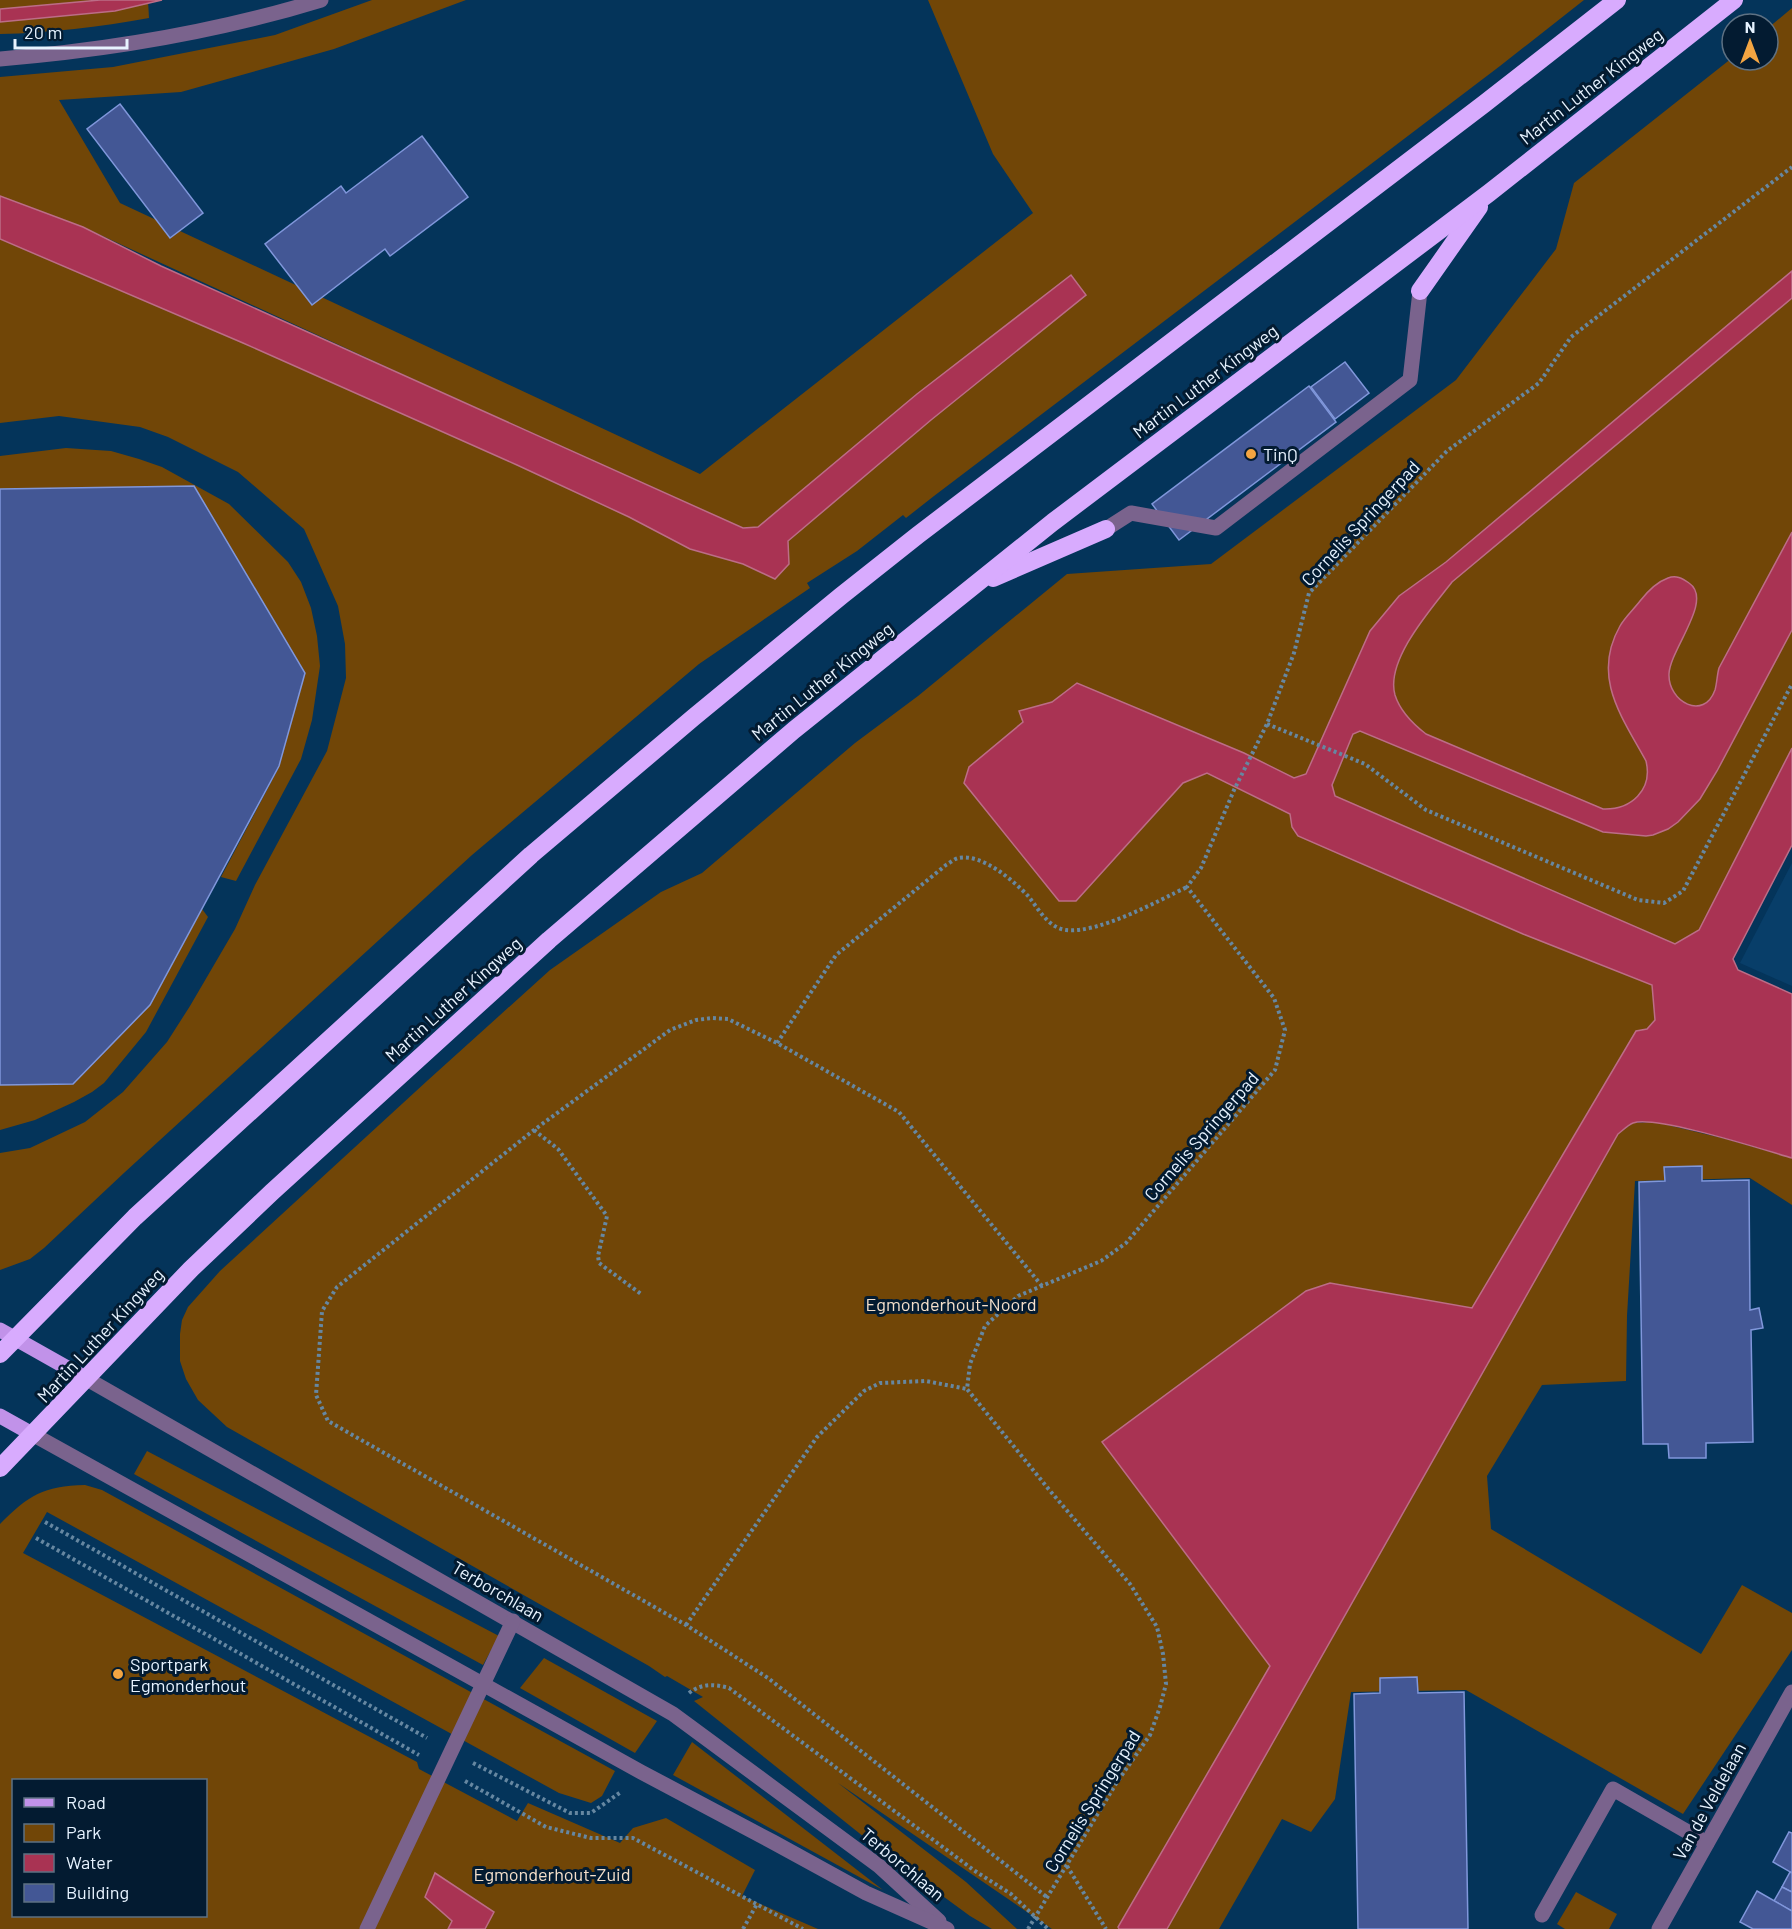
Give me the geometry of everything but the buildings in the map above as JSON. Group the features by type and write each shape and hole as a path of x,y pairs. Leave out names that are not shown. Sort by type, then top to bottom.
{"highway":[{"path":"0,1354 8,1334 144,1209 531,855 703,709 918,535 1617,0"},
{"name":"Martin Luther Kingweg","path":"0,1468 191,1269 272,1192 549,940 785,738 1053,522 1489,194 1734,0"},
{"path":"1420,291 1489,194"},
{"path":"970,588 1106,529"}],"main road":[{"name":"Terborchlaan","path":"8,1334 87,1379"},
{"name":"Terborchlaan","path":"0,1416 34,1435"}],"street":[{"path":"0,59 88,51 181,35 278,14 321,0"},
{"path":"1106,529 1131,513 1216,528 1324,447 1410,380 1420,291"},
{"name":"Terborchlaan","path":"87,1379 673,1714 879,1866 947,1929"},
{"name":"Terborchlaan","path":"34,1435 482,1684 637,1778 773,1842 866,1893 947,1929"},
{"path":"367,1929 513,1621"},
{"name":"Van de Veldelaan","path":"1659,1929 1792,1692"},
{"path":"1542,1916 1613,1789 1707,1843"}],"path":[{"name":"Cornelis Springerpad","path":"1029,1929 1117,1782 1150,1735 1166,1684 1157,1627 1130,1584 967,1389 970,1364 985,1326 1018,1296 1101,1261 1126,1243 1275,1070 1285,1030 1274,998 1187,887 1201,868 1234,790 1267,724 1294,653 1309,593 1447,451 1539,383 1571,336 1792,167"},
{"path":"1267,724 1365,764 1426,810 1638,900 1664,903 1683,891 1792,684"},
{"path":"777,1043 836,955 946,865 958,858 992,865 1026,895 1050,924 1064,930 1077,931 1121,919 1187,887"},
{"path":"1042,1286 899,1112 777,1043 728,1019 696,1020 670,1030 534,1130 337,1287 322,1311 316,1395 328,1420 686,1625 768,1678 1048,1898"},
{"path":"534,1130 558,1149 607,1216 598,1256 599,1263 641,1294"},
{"path":"686,1625 817,1437 864,1391 880,1383 926,1381 967,1389"},
{"path":"45,1521 451,1752 570,1813 591,1813 637,1778"},
{"path":"36,1538 546,1827 591,1838 633,1838 803,1929"},
{"path":"673,1714 684,1696 695,1688 712,1684 729,1688 975,1871 1011,1894 1048,1929"},
{"path":"1067,1866 1107,1929"},
{"path":"743,1929 757,1904"}],"shaded area":[{"path":"1792,863 1792,986 1740,963"}],"green space":[{"path":"0,0 148,0 149,18 74,29 0,34"},
{"path":"372,0 466,0 334,49 181,92 59,100 120,203 700,474 1033,213 993,154 928,0 1584,0 906,518 903,515 857,551 807,583 810,588 699,664 472,855 44,1248 30,1259 0,1270 0,1153 30,1148 85,1122 123,1092 167,1042 235,929 255,885 327,751 346,678 345,644 338,606 304,529 238,472 168,437 140,427 59,416 0,423 0,239 243,343 517,465 629,517 690,549 743,564 789,564 788,541 931,420 1086,295 1071,275 758,527 743,528 83,227 0,196 0,77 113,67 275,35"},
{"name":"Egmonderhout-Noord","path":"1792,8 1792,748 1699,930 1675,944 1652,985 1655,1020 1647,1029 1141,1929 1052,1929 838,1783 966,1882 1017,1929 992,1929 970,1916 884,1853 694,1701 703,1697 227,1427 198,1400 186,1379 180,1361 182,1320 188,1307 220,1271 550,970 661,892 702,873 855,743 918,696 1067,574 1211,564 1456,380 1556,249 1574,183 1720,67 1720,72 1780,72 1780,18"},
{"path":"66,448 111,451 139,459 162,467 229,504 288,562 301,582 311,608 320,666 312,720 301,759 236,881 221,877 278,769 305,673 194,487 0,489 0,456"},
{"path":"202,909 208,917 146,1032 104,1083 74,1102 35,1120 0,1130 0,1085 149,1005"},
{"path":"1655,1122 1792,1158 1792,1205 1750,1178 1635,1181 1627,1316 1626,1381 1542,1385 1487,1476 1491,1529 1701,1654 1742,1585 1792,1613 1792,1650 1683,1814 1466,1690 1351,1692 1335,1799 1311,1832 1282,1819 1219,1929 1167,1929 1618,1134 1633,1123"},
{"path":"147,1451 499,1636 483,1665 134,1474"},
{"name":"Sportpark Egmonderhout","path":"85,1485 102,1490 615,1771 602,1796 591,1803 559,1793 47,1512 23,1553 417,1762 419,1769 517,1821 528,1803 620,1843 633,1828 666,1818 755,1870 742,1896 818,1929 0,1929 0,1524 29,1499 58,1487"},
{"path":"544,1658 657,1721 635,1753 520,1688"},
{"path":"692,1742 883,1890 673,1775"},
{"path":"1576,1892 1617,1914 1609,1929 1565,1929 1557,1924"}],"water":[{"path":"100,0 162,0 115,11 0,22 0,9"},
{"path":"0,196 83,227 161,266 743,528 758,527 917,394 1071,275 1086,295 931,420 788,541 789,564 775,579 743,564 690,549 629,517 517,465 243,343 0,239"},
{"path":"1792,271 1792,298 1452,582 1412,635 1397,666 1394,681 1395,695 1400,706 1426,734 1603,809 1623,806 1631,802 1643,789 1647,771 1646,761 1620,712 1609,680 1608,662 1612,645 1622,623 1646,594 1660,582 1674,577 1689,583 1695,591 1697,601 1689,626 1671,664 1670,684 1680,700 1695,706 1703,705 1715,690 1719,668 1792,532 1792,630 1700,799 1678,822 1653,835 1603,832 1360,731 1353,734 1332,785 1335,796 1675,944 1699,930 1792,748 1792,845 1733,959 1738,970 1792,994 1792,1158 1711,1134 1664,1124 1633,1123 1618,1134 1167,1929 1119,1929 1118,1927 1270,1666 1102,1442 1306,1291 1330,1283 1472,1308 1636,1031 1647,1029 1655,1020 1652,985 1523,934 1298,836 1292,827 1290,814 1207,773 1183,783 1076,901 1059,901 964,783 969,767 1023,722 1019,711 1052,702 1077,683 1244,753 1294,778 1306,774 1370,631 1399,596 1446,562"},
{"path":"435,1873 494,1912 485,1929 448,1929 452,1921 425,1897"}],"place":[{"name":"TinQ","path":"1251,454"},
{"name":"Sportpark Egmonderhout","path":"118,1674"}],"park label":[{"name":"Egmonderhout-Zuid","path":"552,1874"}]}
